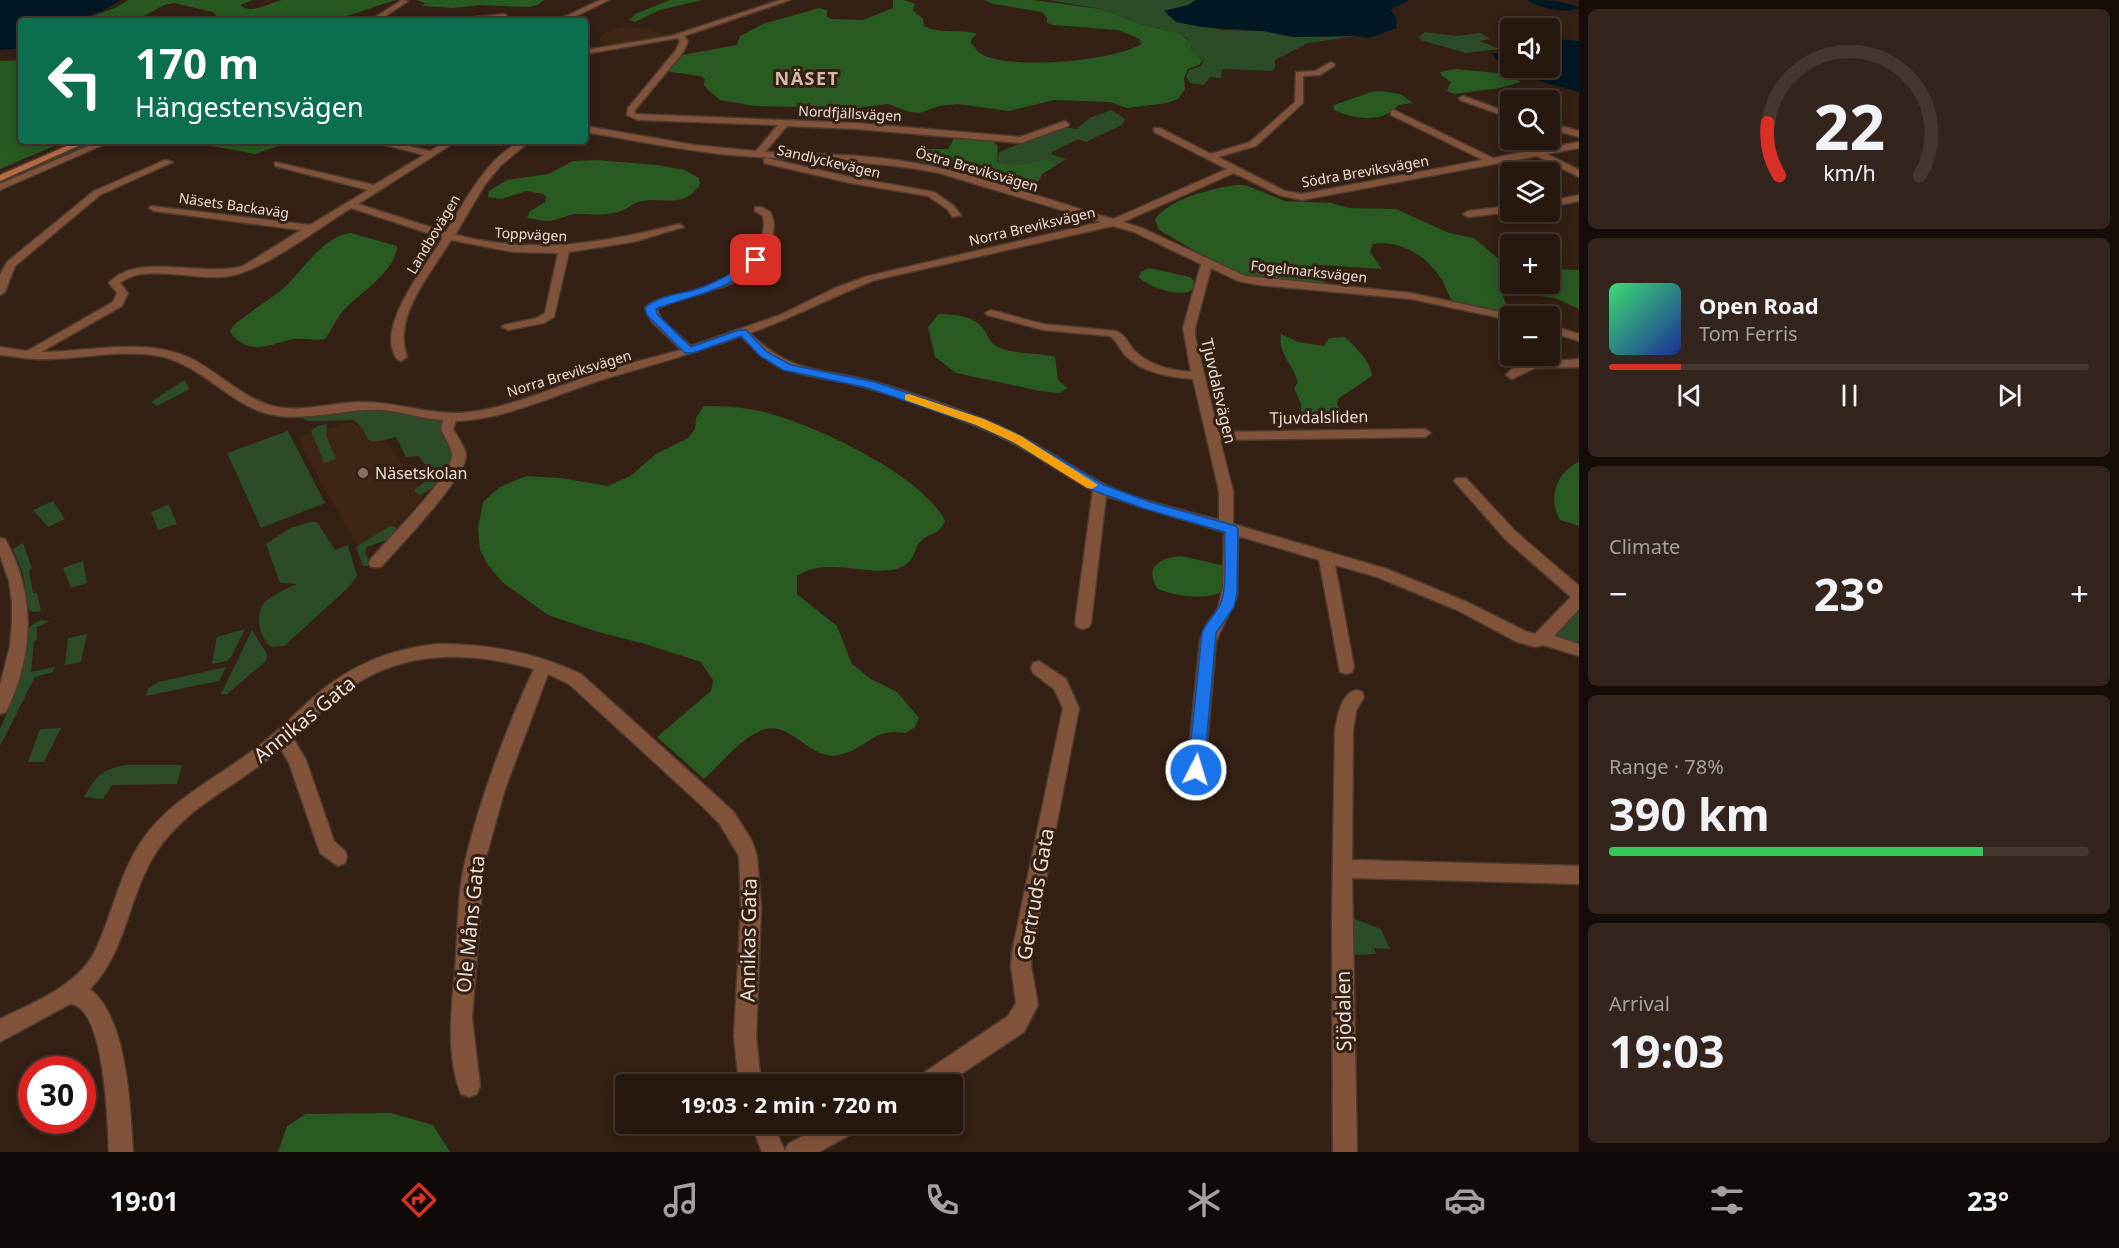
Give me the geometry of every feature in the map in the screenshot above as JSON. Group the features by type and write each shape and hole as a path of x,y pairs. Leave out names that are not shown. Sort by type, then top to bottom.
{"street":[{"path":"567,18 606,0"},
{"path":"588,51 680,36 784,0"},
{"path":"378,18 405,1"},
{"path":"486,18 505,16"},
{"name":"Nordfjällsvägen","path":"680,36 684,41 680,51 633,108 631,114 648,117 896,129 1021,140 1065,124"},
{"path":"1210,157 1253,144 1299,103 1299,74 1317,73 1331,64"},
{"path":"1463,98 1500,112"},
{"name":"Södra Breviksvägen","path":"1394,113 1493,162"},
{"path":"758,154 785,123"},
{"path":"1560,129 1579,134"},
{"name":"Sandlyckevägen","path":"588,130 708,150 758,154 766,160 793,168 931,194 949,206 956,215"},
{"name":"Södra Breviksvägen","path":"1157,130 1282,194 1297,197 1579,146"},
{"path":"0,178 78,144"},
{"path":"0,187 101,144"},
{"path":"387,144 431,154"},
{"name":"Näsets Backaväg","path":"28,355 111,309 123,297 122,290 114,283 124,276 158,270 204,274 239,270 261,261 309,228 448,144"},
{"name":"Landbovägen","path":"401,357 396,343 398,321 449,234 489,174 523,144"},
{"path":"1539,153 1579,174"},
{"name":"Östra Breviksvägen","path":"758,154 913,164 1114,222"},
{"path":"0,292 11,264 92,196 108,186 168,162"},
{"path":"278,164 374,188"},
{"path":"1114,222 1234,169"},
{"path":"1560,202 1579,198"},
{"name":"Toppvägen","path":"348,204 501,248 564,250 606,245 679,227"},
{"name":"Näsets Backaväg","path":"154,208 309,228"},
{"path":"689,351 656,320 651,308 664,301 706,289 753,264 763,250 769,225 767,214 758,209"},
{"path":"1468,214 1500,210"},
{"name":"Fogelmarksvägen","path":"1114,222 1161,239 1234,276 1259,282 1411,296 1500,315"},
{"name":"Norra Breviksvägen","path":"0,351 63,356 123,351 160,352 186,361 259,406 277,411 308,413 353,406 383,406 451,417 472,415 523,404 595,378 689,351 784,317 839,290 872,278 1114,222"},
{"path":"508,327 540,321 550,315 564,250"},
{"name":"Tjuvdalsvägen","path":"1194,790 1208,641 1212,626 1224,612 1230,594 1227,495 1200,376 1190,343 1189,328 1207,263"},
{"path":"991,313 1043,327 1112,333 1122,338 1130,353 1142,362 1167,372 1200,376"},
{"path":"1560,331 1579,338"},
{"path":"743,332 764,354 783,366 801,372 871,385 980,422 1017,439 1100,488 1147,505 1326,556 1420,587 1523,638 1536,640 1542,638 1578,600 1577,593 1517,541 1461,481"},
{"path":"1512,375 1518,369 1528,365 1579,363"},
{"path":"376,563 444,485 456,466 459,454 447,429 451,417"},
{"name":"Tjuvdalsliden","path":"1214,436 1425,433"},
{"path":"1083,623 1100,488"},
{"path":"0,543 14,572 19,596 20,621 14,661 0,707"},
{"path":"1326,556 1346,667"},
{"path":"1542,638 1579,650"},
{"name":"Annikas Gata","path":"0,1031 85,983 102,958 136,871 157,835 191,803 283,738 322,699 364,670 394,658 428,652 457,652 502,656 544,665 559,670 589,689 726,817 741,838 748,856 750,878 745,1037 749,1074"},
{"name":"Ole Måns Gata","path":"470,1086 463,1050 461,1018 474,864 498,781 531,692 544,665"},
{"name":"Gertruds Gata","path":"942,1074 1016,1024 1027,1005 1021,966 1022,952 1071,708 1060,684 1040,668"},
{"name":"Sjödalen","path":"1345,1152 1342,869 1344,730 1348,709 1356,697"},
{"path":"283,738 297,760 327,846 338,857"},
{"path":"1342,869 1579,874"},
{"path":"68,994 79,995 86,999 104,1028 113,1069 121,1152"},
{"path":"766,1134 774,1152"},
{"path":"796,1152 829,1134"}],"shaded area":[{"path":"624,27 652,30 659,33 662,38 606,47 599,39 608,31"},
{"name":"Näsetskolan","path":"350,422 382,436 425,495 407,516 358,548 304,451 300,437"}],"green space":[{"path":"129,0 253,0 240,5 255,9 282,0 396,0 340,18 219,18 213,12 174,3 164,5 140,18 87,18"},
{"path":"417,0 544,0 538,5 529,7 480,5 453,8 422,6 425,3"},
{"path":"670,0 702,0 660,10 635,22 630,20 635,14"},
{"path":"893,0 904,0 915,4 913,10 923,19 924,26 943,31 964,31 977,34 971,39 971,43 980,53 1012,62 1060,62 1085,59 1128,50 1141,44 1140,39 1118,30 1053,25 1047,23 1047,18 1042,12 994,4 984,0 1033,0 1101,9 1137,23 1180,34 1192,43 1191,51 1203,60 1199,65 1188,69 1184,78 1185,89 1178,99 1167,103 1127,108 1110,102 1054,100 1009,111 957,104 939,106 920,113 888,104 856,108 754,106 720,100 704,85 705,79 701,76 667,70 682,55 737,45 740,36 763,24 819,8 827,10 827,17 832,19 863,20 893,8"},
{"path":"1047,0 1196,0 1188,5 1169,10 1176,22 1223,30 1264,31 1293,37 1357,36 1308,43 1275,60 1275,68 1271,71 1222,69 1221,78 1210,77 1204,85 1190,83 1186,77 1189,70 1201,66 1204,60 1190,51 1192,46 1187,38 1101,9"},
{"path":"1425,32 1457,36 1480,33 1490,39 1479,41 1500,49 1466,53 1421,40 1419,37"},
{"path":"18,60 18,144 59,144 0,169 0,61"},
{"path":"1456,69 1500,73 1500,78 1514,78 1521,82 1500,88 1454,94 1447,91 1451,82 1440,72"},
{"path":"1371,92 1400,94 1413,103 1398,105 1385,115 1368,118 1350,116 1334,110 1334,105"},
{"path":"1112,110 1125,119 1122,125 1086,142 1078,139 1052,152 1051,154 1066,159 1054,167 1054,164 1040,162 1011,166 997,163 999,152 1062,127 1077,129 1089,118"},
{"path":"955,137 993,141 998,146 997,162 1003,164 1016,165 1048,160 1054,164 1054,167 1042,174 1037,184 1027,192 917,161 921,149 948,149"},
{"path":"83,144 97,144 0,185 0,180"},
{"path":"200,144 284,144 255,154"},
{"path":"596,160 657,165 685,170 699,178 700,184 688,197 681,199 642,201 613,213 574,214 550,221 527,218 530,211 545,202 544,194 527,191 501,199 488,197 489,191 507,180 548,174 573,161"},
{"path":"1245,185 1285,201 1331,203 1349,208 1396,209 1449,233 1474,238 1500,260 1500,294 1502,294 1506,306 1500,306 1500,311 1453,301 1442,280 1429,264 1413,252 1394,244 1373,244 1370,252 1382,269 1319,265 1326,285 1245,277 1230,271 1159,230 1155,220 1169,206 1217,188"},
{"path":"351,233 397,246 395,256 383,274 343,311 325,339 295,339 253,347 233,336 230,331 233,326 287,285 330,241"},
{"path":"1149,268 1190,277 1194,281 1193,289 1181,293 1149,284 1139,277 1141,272"},
{"path":"1560,269 1579,270 1579,309 1555,298 1525,294 1560,294"},
{"path":"939,314 971,319 981,326 992,343 1000,348 1055,357 1058,380 1067,388 1060,393 1040,391 956,373 935,357 928,327"},
{"path":"1281,334 1298,342 1324,346 1329,338 1345,337 1362,355 1369,365 1372,376 1338,399 1337,404 1343,416 1333,420 1322,420 1310,417 1301,411 1301,404 1294,388 1298,382 1284,354"},
{"path":"184,380 190,389 157,406 151,402"},
{"path":"704,406 734,407 764,412 785,418 837,440 891,469 914,486 933,504 945,521 937,532 921,541 910,561 900,568 887,571 826,567 811,569 797,576 797,594 837,626 852,664 871,679 897,692 919,718 915,727 906,733 878,735 849,752 828,755 818,752 790,734 771,728 760,731 745,740 704,779 657,737 711,691 713,680 701,662 548,615 502,582 488,565 480,550 478,528 483,502 500,487 526,476 561,478 608,486 630,476 656,454 688,438 695,429 696,418"},
{"path":"349,410 392,410 442,422 453,454 444,476 432,488 420,495 415,492 415,489 433,476 419,456 406,457 396,437 370,441 353,420 309,421 293,416"},
{"path":"327,424 326,435 336,459 324,463 311,431 317,426"},
{"path":"288,431 325,503 261,528 227,453"},
{"path":"1579,462 1579,526 1560,520 1556,512 1554,495 1565,472"},
{"path":"53,501 65,519 48,527 33,510"},
{"path":"169,504 177,524 158,530 151,512"},
{"path":"317,522 335,550 348,545 357,576 348,588 284,646 271,647 261,633 259,614 261,608 270,598 297,584 280,583 266,544 290,528"},
{"path":"390,526 396,527 397,531 390,539 367,547 365,553 371,563 363,566 356,547"},
{"path":"23,543 32,569 29,570 33,593 37,593 41,611 29,610 23,573 13,549"},
{"path":"1181,556 1221,565 1225,571 1224,591 1200,597 1173,594 1158,589 1152,575 1153,569 1167,558"},
{"path":"83,561 87,583 71,588 63,568"},
{"path":"1579,606 1579,643 1550,636"},
{"path":"40,620 50,621 37,627 31,672 54,667 53,672 35,677 0,746 0,729 17,689 28,628"},
{"path":"245,629 231,657 227,661 212,664 217,637"},
{"path":"252,630 267,654 266,661 227,694 221,694"},
{"path":"87,634 81,662 65,665 68,638"},
{"path":"226,667 219,681 146,696 148,689 158,682"},
{"path":"61,728 44,762 28,762 40,729"},
{"path":"125,765 182,765 177,784 112,785 103,799 84,797 100,775 110,769"},
{"path":"1352,918 1381,929 1390,949 1374,948 1376,954 1353,955"},
{"path":"391,1113 433,1125 450,1152 278,1152 287,1126 306,1114"}],"water":[{"path":"0,0 121,0 102,11 81,18 18,18 18,48 0,50"},
{"path":"1196,0 1409,0 1390,10 1396,17 1397,28 1369,38 1357,36 1293,37 1264,31 1202,27 1176,22 1164,11 1188,5"},
{"path":"1527,0 1561,2 1579,8 1552,9"},
{"path":"1560,39 1579,41 1579,92 1532,78 1560,78 1560,46 1564,46 1560,44"},
{"path":"1492,53 1500,53 1500,62 1497,60"}],"slow traffic":[{"path":"909,398 980,422 1017,439 1092,485"}],"place":[{"name":"Näsetskolan","path":"363,473"}],"district":[{"name":"NÄSET","path":"807,78"}],"route":[{"path":"756,260 744,271 706,289 656,304 650,310 652,315 689,351 743,332 764,354 787,368 871,385 980,422 1017,439 1100,488 1147,505 1231,529 1230,594 1227,607 1209,633 1196,770"}]}
